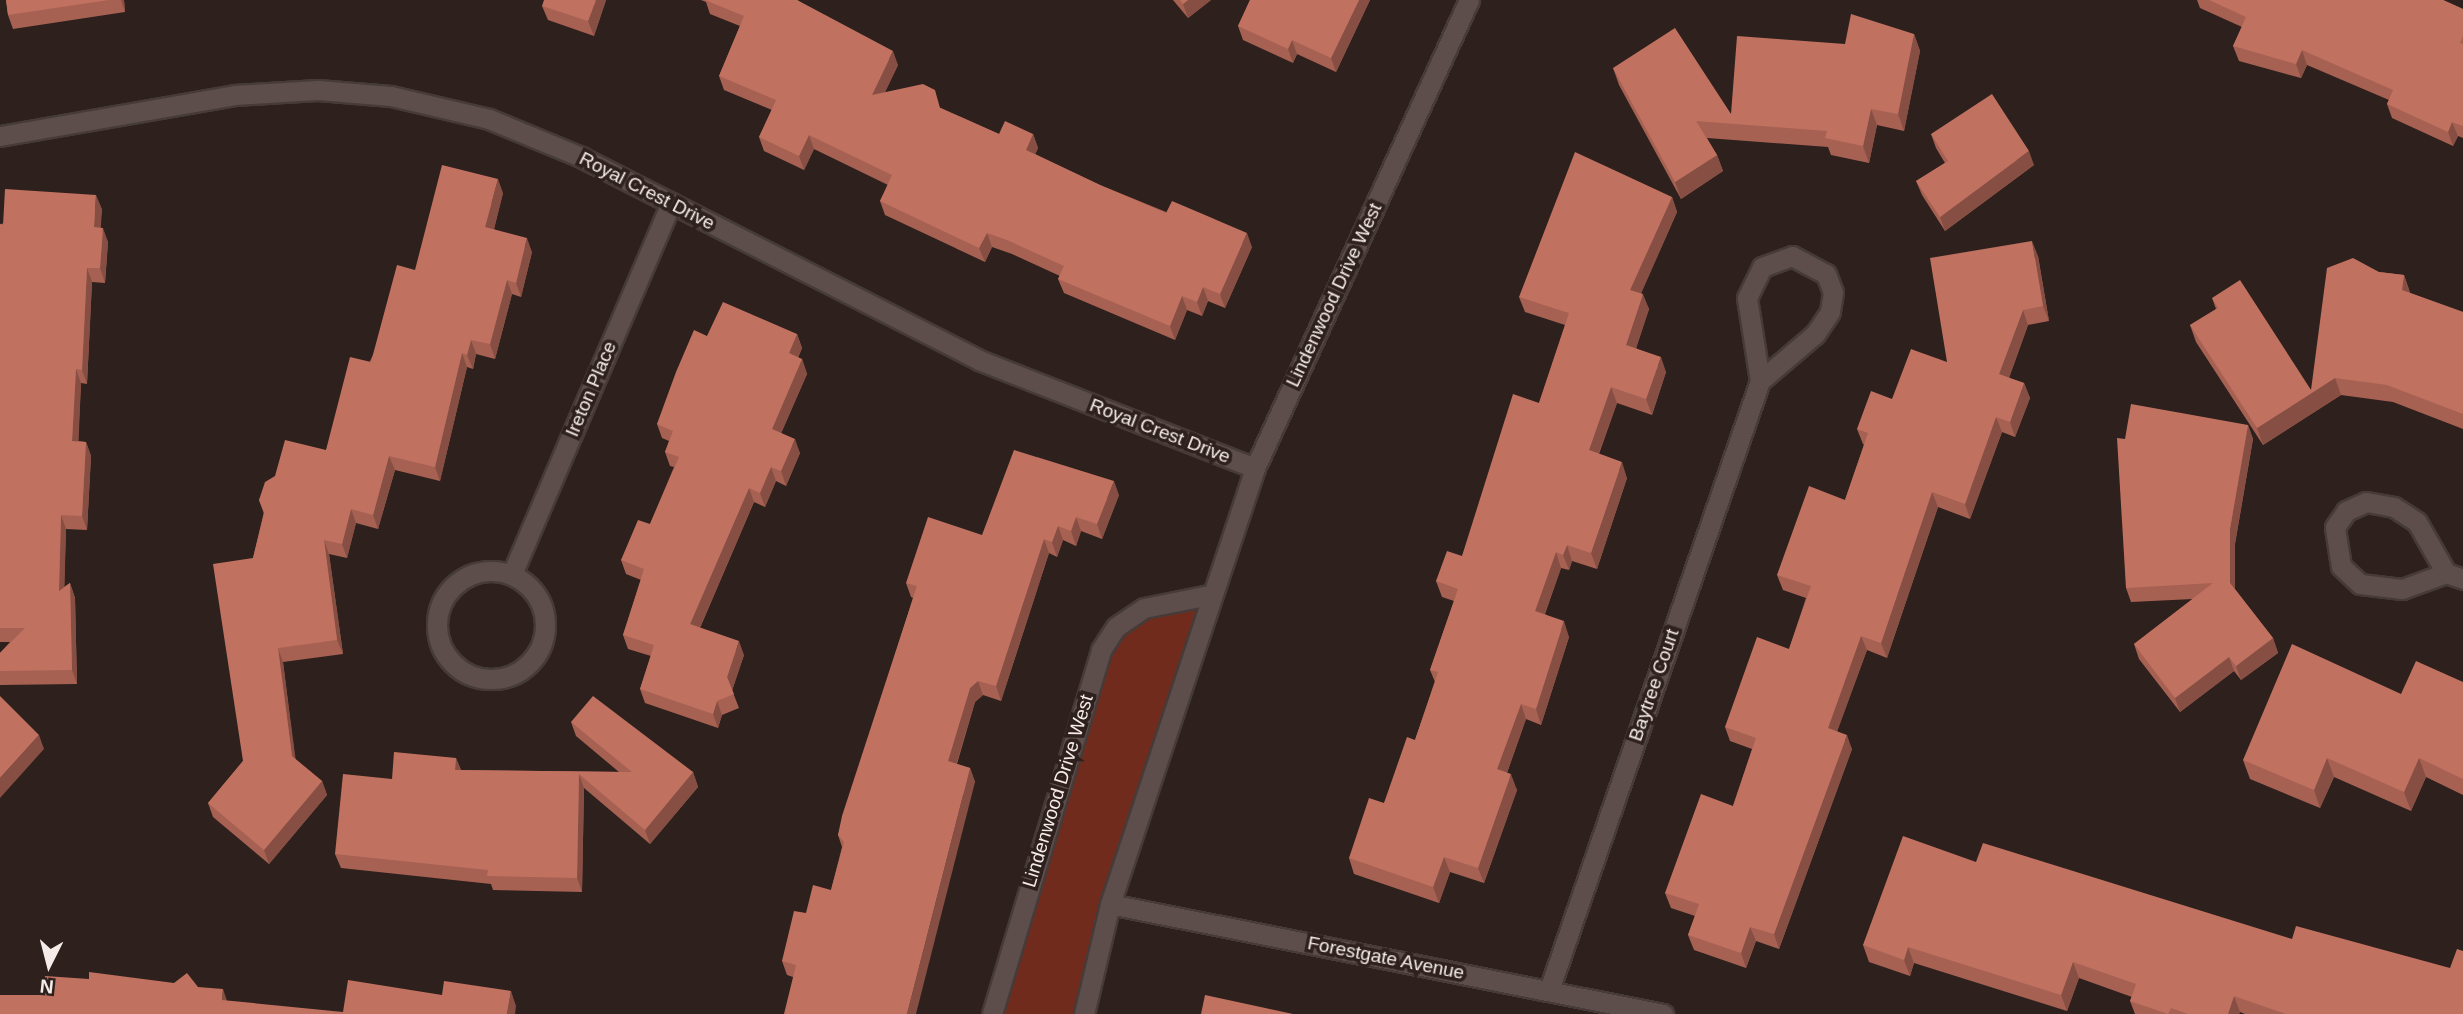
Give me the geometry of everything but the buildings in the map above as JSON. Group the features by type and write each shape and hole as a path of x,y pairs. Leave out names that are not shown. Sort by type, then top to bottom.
{"street":[{"name":"Lindenwood Drive West","path":"1084,1014 1110,904 1209,594 1255,468 1469,0"},
{"name":"Royal Crest Drive","path":"0,136 234,95 318,90 391,96 489,119 671,203 979,360 1255,468"},
{"name":"Ireton Place","path":"512,574 671,203"},
{"name":"Baytree Court","path":"1549,990 1760,381 1747,298 1762,267 1792,256 1826,274 1833,292 1830,312 1815,334 1760,381"},
{"path":"2367,502 2394,507 2417,522 2454,576 2402,589 2360,584 2341,566 2334,527 2346,511 2367,502"},
{"path":"493,570 512,574 534,592 545,614 540,651 528,666 504,678 464,672 439,643 439,607 463,578 493,570"},
{"name":"Lindenwood Drive West","path":"992,1014 1101,650 1116,627 1144,608 1209,594"},
{"name":"Forestgate Avenue","path":"1110,904 1663,1014"}],"shaded area":[{"path":"1209,595 1084,1014 992,1014 1116,627"}]}
